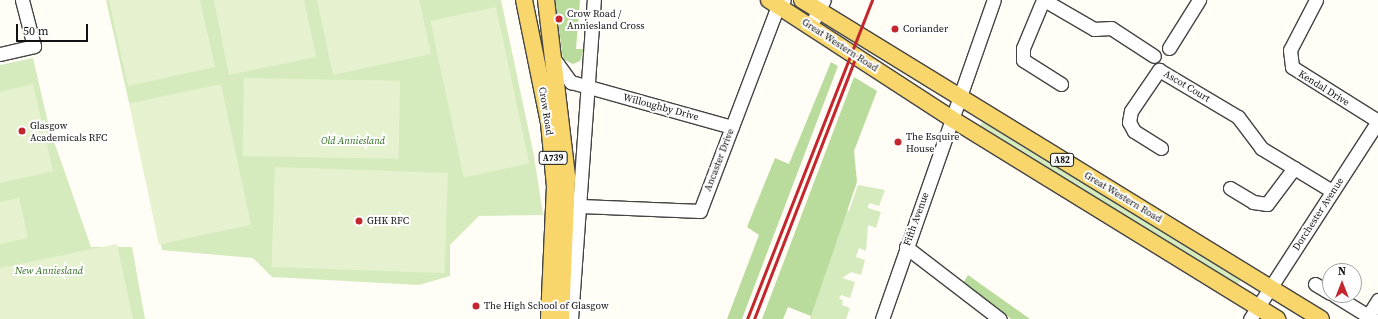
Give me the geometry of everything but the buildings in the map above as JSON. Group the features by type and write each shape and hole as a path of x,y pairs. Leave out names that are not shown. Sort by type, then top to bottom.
{"main road":[{"name":"Crow Road","path":"524,0 549,123 555,186 549,319"},
{"name":"Crow Road","path":"546,0 567,177 561,319"},
{"name":"Great Western Road","path":"802,0 822,5 960,97 1321,319"},
{"name":"Great Western Road","path":"777,2 952,119 1254,313 1277,319"}],"street":[{"path":"0,54 34,46 22,0"},
{"path":"572,319 590,87 594,0"},
{"name":"Fifth Avenue","path":"882,319 906,247 994,0"},
{"path":"1061,84 1023,60 1023,48 1043,0 1094,28 1111,28 1154,56"},
{"path":"1168,48 1199,0"},
{"name":"Kendal Drive","path":"1316,0 1290,50 1292,67 1377,126"},
{"name":"Ancaster Drive","path":"581,206 700,211 777,2"},
{"path":"811,25 822,5"},
{"name":"Crow Road","path":"554,59 571,82 590,87"},
{"name":"Ascot Court","path":"1161,148 1134,131 1129,122 1131,111 1159,70 1238,117 1255,143 1332,191"},
{"name":"Willoughby Drive","path":"590,87 732,127"},
{"name":"Dorchester Avenue","path":"1254,313 1332,191 1377,126"},
{"path":"1230,188 1253,202 1267,204 1294,168"},
{"path":"906,247 998,318"},
{"path":"1316,284 1322,288"},
{"path":"1347,303 1370,317 1378,300"}],"green space":[{"name":"Old Anniesland","path":"106,0 501,0 534,156 543,215 479,216 450,245 450,276 419,285 272,277 253,258 162,250"},
{"path":"109,0 200,0 215,67 128,86"},
{"path":"214,0 304,0 316,57 229,75"},
{"path":"317,0 419,0 431,54 333,75"},
{"path":"555,0 580,0 576,49 584,49 580,61 573,64 563,59"},
{"path":"496,7 529,164 464,177 430,21"},
{"name":"New Anniesland","path":"33,58 49,127 91,247 132,247 145,319 0,319 0,65"},
{"path":"831,62 838,66 742,319 727,319 759,235 747,227 775,158 789,164"},
{"path":"854,77 877,91 854,151 857,182 811,316 788,307 783,319 762,319"},
{"path":"244,78 400,81 399,159 243,156"},
{"name":"Glasgow Academicals RFC","path":"33,84 53,171 0,183 0,92"},
{"path":"221,84 251,225 159,244 129,104"},
{"path":"984,119 1243,277 1236,287 1061,180 980,126"},
{"name":"GHK RFC","path":"275,167 448,173 444,273 272,267"},
{"path":"858,185 885,190 879,206 869,203 868,208 881,212 876,228 868,225 866,251 859,248 856,257 865,260 861,275 851,272 842,278 855,282 850,298 841,295 839,299 843,300 842,305 850,308 846,319 810,319 839,207 849,211"},
{"path":"19,198 28,238 0,244 0,202"},
{"path":"117,244 133,319 0,319 0,268"},
{"path":"968,275 1030,319 1011,319 963,283"}],"railway":[{"path":"747,319 872,0"},
{"path":"754,319 856,56"}],"place":[{"name":"Crow Road / Anniesland Cross","path":"559,19"},
{"name":"Coriander","path":"895,29"},
{"name":"Glasgow Academicals RFC","path":"22,131"},
{"name":"The Esquire House","path":"898,142"},
{"name":"GHK RFC","path":"359,221"},
{"name":"The High School of Glasgow","path":"476,306"}]}
